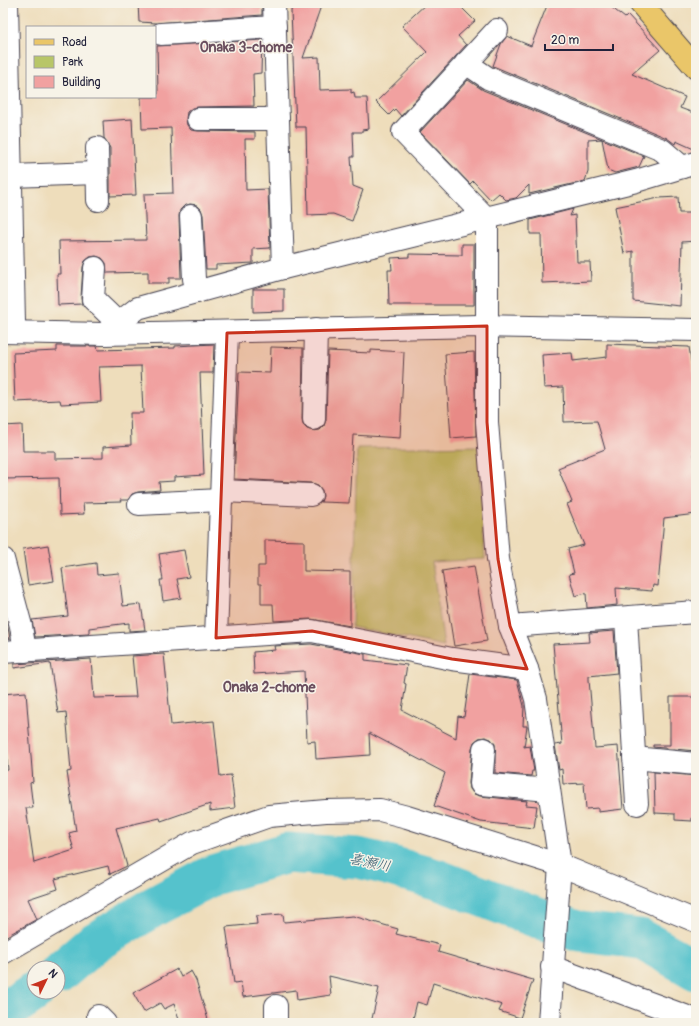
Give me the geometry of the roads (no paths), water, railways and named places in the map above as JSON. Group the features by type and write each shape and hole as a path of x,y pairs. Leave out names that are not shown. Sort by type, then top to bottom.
{"main road":[{"path":"640,3 696,68"}],"street":[{"path":"7,3 11,176 8,332 111,328 227,333 316,329 487,326 696,330"},
{"path":"274,3 283,268"},
{"path":"161,34 275,27"},
{"path":"497,30 403,132 487,219 487,422 498,559 510,626 528,669 536,699 560,865 555,968 549,1023"},
{"path":"466,63 488,78 662,150 689,165"},
{"path":"198,119 278,119"},
{"path":"96,148 98,200"},
{"path":"111,328 138,308 283,268 487,219 689,165"},
{"path":"11,176 97,173"},
{"path":"191,216 194,279 197,292"},
{"path":"95,268 93,299 111,328"},
{"path":"314,419 316,329"},
{"path":"216,638 227,333"},
{"path":"139,504 222,496 311,495"},
{"path":"3,559 21,626 25,651"},
{"path":"510,626 696,612"},
{"path":"626,618 637,804"},
{"path":"3,652 312,631 452,659 528,669"},
{"path":"484,750 481,784 549,790"},
{"path":"634,758 696,764"},
{"path":"3,953 192,843 269,816 326,811 380,810 407,817 560,865 696,921"},
{"path":"555,968 696,1020"},
{"path":"555,968 564,1001 564,1023"}],"waterway":[{"name":"喜瀬川","path":"66,967 94,943 155,906 213,875 287,853 358,858 384,864 439,880 532,916 580,932 641,939 696,970"},
{"name":"喜瀬川","path":"3,1013 26,997"}],"district":[{"name":"Onaka 3-chome","path":"246,47"},
{"name":"Onaka 2-chome","path":"269,687"}]}
